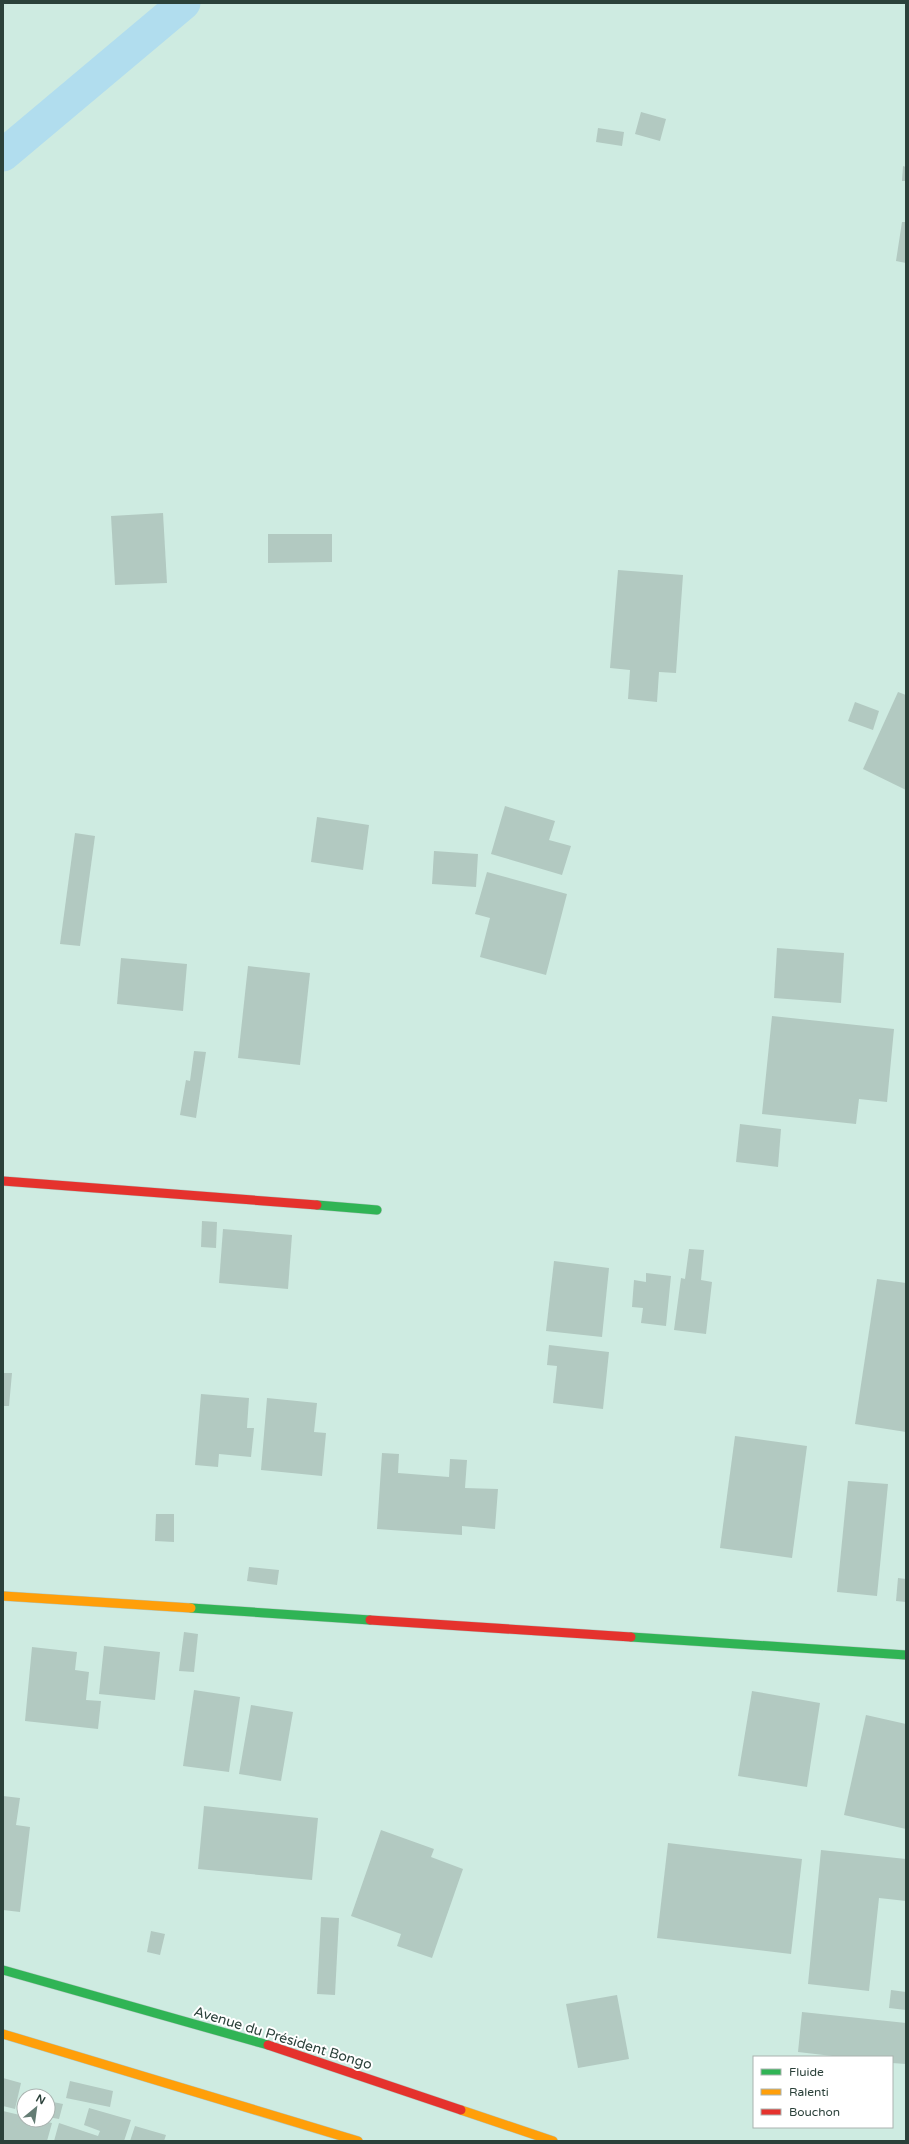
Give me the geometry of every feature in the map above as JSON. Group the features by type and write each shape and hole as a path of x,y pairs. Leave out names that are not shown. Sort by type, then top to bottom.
{"street":[{"path":"3,1181 378,1210"},
{"path":"3,1596 906,1655"},
{"name":"Avenue du Président Bongo","path":"3,1970 277,2048 553,2141"},
{"path":"3,2034 276,2114 358,2141"}],"building":[{"path":"641,112 666,119 660,141 635,134"},
{"path":"598,128 624,132 622,146 596,142"},
{"path":"903,166 906,167 906,181 902,181"},
{"path":"902,222 906,222 906,263 896,261"},
{"path":"163,513 167,583 115,585 111,516"},
{"path":"268,534 332,534 332,562 268,563"},
{"path":"618,570 683,575 676,673 659,672 657,702 628,699 630,670 610,668"},
{"path":"898,692 906,695 906,790 863,769"},
{"path":"855,702 879,711 873,730 848,721"},
{"path":"505,806 555,821 549,840 571,846 562,875 491,854"},
{"path":"317,817 369,825 363,870 311,862"},
{"path":"75,833 95,836 80,946 60,944"},
{"path":"434,851 478,854 476,887 432,884"},
{"path":"487,872 567,894 546,975 480,957 490,918 475,914"},
{"path":"777,948 844,953 841,1003 774,998"},
{"path":"121,958 187,964 183,1011 117,1004"},
{"path":"248,966 310,973 300,1065 238,1058"},
{"path":"772,1016 894,1029 887,1102 859,1099 856,1124 762,1114"},
{"path":"194,1051 206,1052 196,1118 180,1115 186,1080 190,1081"},
{"path":"740,1124 781,1129 778,1167 736,1162"},
{"path":"202,1221 217,1222 216,1248 201,1247"},
{"path":"223,1229 292,1235 288,1289 219,1283"},
{"path":"689,1249 704,1250 701,1280 712,1282 706,1334 674,1330 681,1278 685,1279"},
{"path":"554,1261 609,1268 602,1337 546,1331"},
{"path":"646,1273 671,1276 666,1326 641,1323 643,1308 632,1307 634,1280 646,1282"},
{"path":"877,1279 906,1283 906,1432 855,1424"},
{"path":"549,1345 609,1352 603,1409 553,1403 557,1366 547,1365"},
{"path":"3,1373 12,1373 9,1406 3,1406"},
{"path":"201,1394 249,1398 247,1428 254,1428 251,1457 219,1454 218,1467 195,1465"},
{"path":"267,1398 317,1403 314,1432 326,1433 322,1476 261,1470"},
{"path":"735,1436 807,1446 792,1558 720,1548"},
{"path":"382,1453 399,1454 398,1473 449,1477 450,1459 467,1460 465,1488 498,1489 495,1529 462,1526 462,1535 377,1529"},
{"path":"848,1481 888,1484 877,1596 837,1592"},
{"path":"156,1514 174,1514 174,1542 155,1541"},
{"path":"249,1567 279,1570 277,1585 247,1581"},
{"path":"898,1578 906,1579 906,1602 896,1601"},
{"path":"184,1632 198,1634 194,1672 179,1671"},
{"path":"104,1646 160,1652 155,1700 99,1694"},
{"path":"32,1647 77,1652 75,1670 89,1672 86,1700 101,1701 98,1729 25,1721"},
{"path":"194,1690 240,1697 229,1772 183,1766"},
{"path":"752,1691 820,1703 807,1787 738,1776"},
{"path":"251,1705 293,1712 281,1781 239,1774"},
{"path":"866,1715 906,1724 906,1829 844,1815"},
{"path":"3,1796 20,1798 16,1825 30,1827 20,1912 3,1910"},
{"path":"204,1806 318,1818 312,1880 198,1869"},
{"path":"381,1830 434,1849 431,1857 463,1869 432,1958 397,1946 401,1934 351,1916"},
{"path":"668,1843 802,1859 791,1954 657,1938"},
{"path":"821,1850 906,1859 906,1901 879,1898 869,1991 808,1984"},
{"path":"321,1917 339,1918 335,1995 317,1994"},
{"path":"151,1931 165,1934 160,1955 147,1952"},
{"path":"891,1990 906,1992 906,2010 889,2008"},
{"path":"617,1995 629,2059 578,2068 566,2004"},
{"path":"802,2012 906,2023 906,2064 893,2063 893,2056 832,2056 798,2052"},
{"path":"3,2078 21,2083 20,2088 16,2088 15,2109 3,2106"},
{"path":"70,2081 113,2091 110,2107 66,2098"},
{"path":"56,2103 63,2104 59,2119 56,2118"},
{"path":"89,2108 131,2120 124,2141 54,2141 59,2123 98,2136 100,2131 84,2125"},
{"path":"3,2111 16,2114 16,2128 51,2128 47,2141 3,2141"},
{"path":"135,2126 166,2135 164,2141 130,2141"}],"waterway":[{"path":"3,155 184,3"}],"traffic: fast":[{"path":"317,1205 377,1210"},
{"path":"191,1608 370,1620"},
{"path":"631,1637 906,1655"},
{"path":"3,1970 268,2045"}],"traffic: slow":[{"path":"3,1596 191,1608"},
{"path":"3,2034 358,2141"},
{"path":"461,2110 553,2141"}],"traffic: jam":[{"path":"3,1181 317,1205"},
{"path":"370,1620 631,1637"},
{"path":"268,2045 461,2110"}]}
